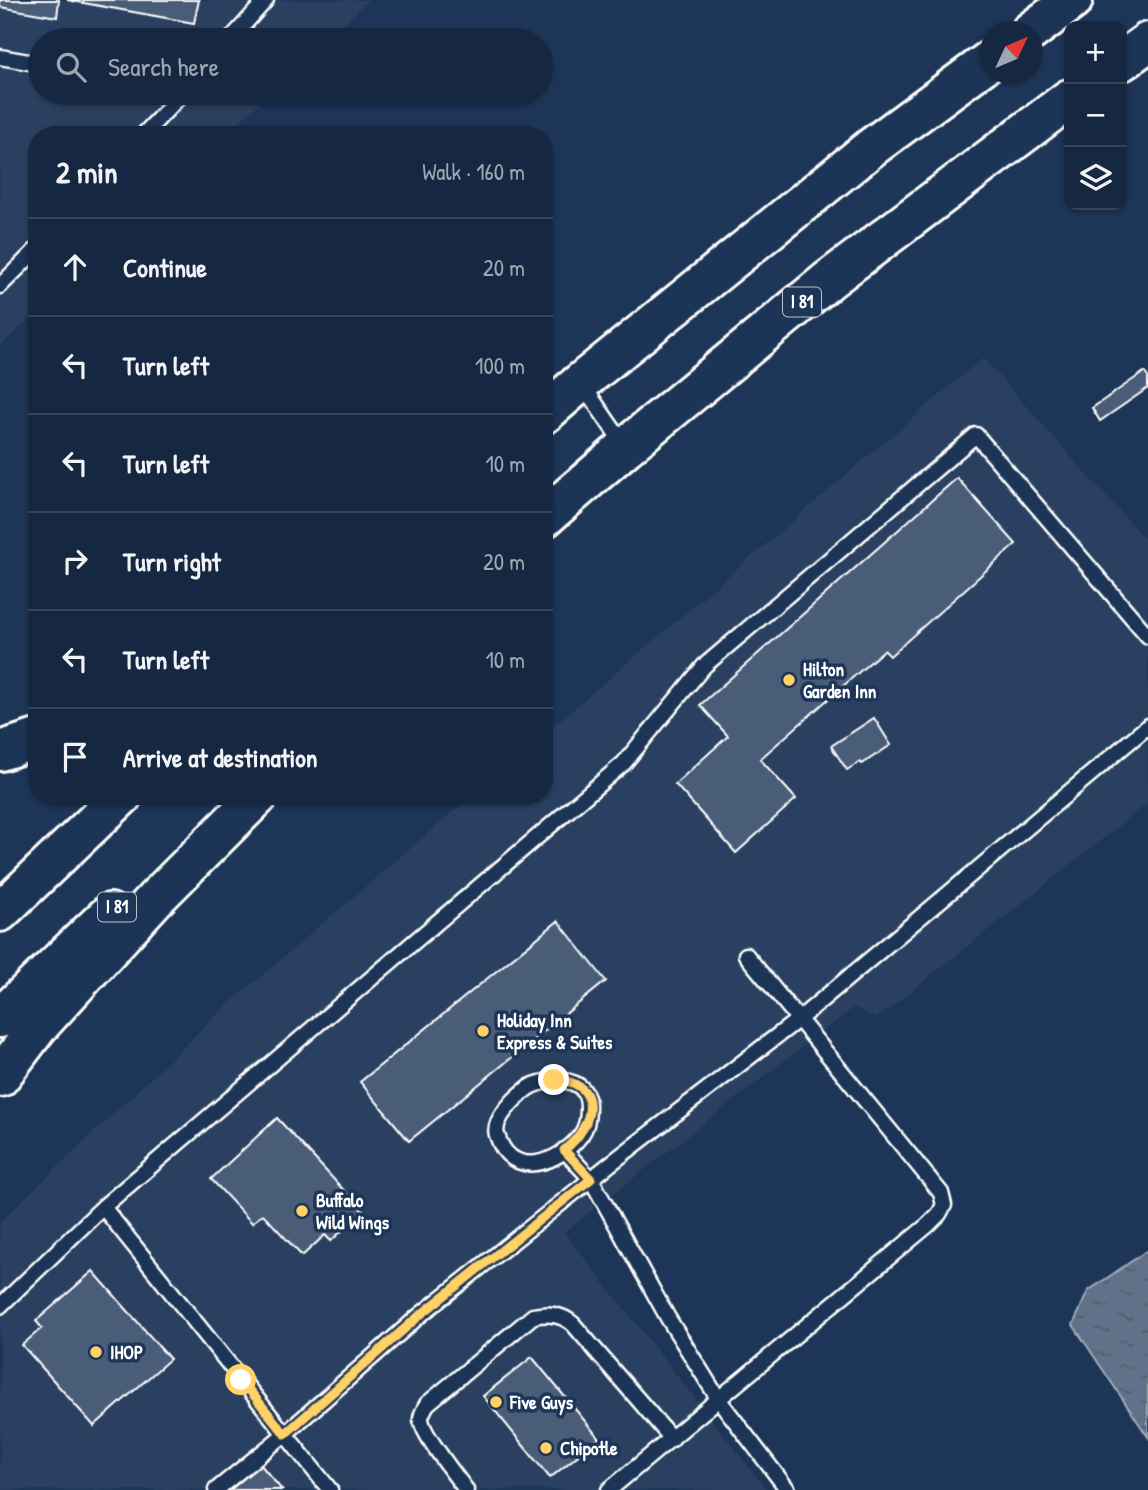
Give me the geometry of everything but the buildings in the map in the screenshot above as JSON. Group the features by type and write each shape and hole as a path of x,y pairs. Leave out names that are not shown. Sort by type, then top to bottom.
{"highway":[{"path":"1043,22 1073,0"},
{"path":"1127,58 1148,43"},
{"path":"553,406 872,147 980,67"},
{"name":"I 81","path":"553,510 830,279 1064,103"},
{"path":"0,751 28,742"},
{"path":"0,912 113,805"},
{"name":"I 81","path":"0,1018 225,805"},
{"path":"0,1077 37,1028 155,899 249,805"}],"lane":[{"path":"241,28 266,0"},
{"path":"0,57 28,62"},
{"path":"152,126 172,105"},
{"path":"0,286 28,258"},
{"path":"581,382 626,447"},
{"path":"0,1306 103,1208 624,763 704,666 976,435 1148,636"},
{"path":"216,1490 285,1434 419,1316 799,1019 1148,726"},
{"path":"609,1490 928,1225 944,1205 941,1193 746,955"},
{"path":"567,1080 582,1087 589,1100 588,1121 582,1133 564,1150 546,1161 522,1164 509,1157 499,1144 495,1130 499,1118 529,1087 542,1082 567,1080"},
{"path":"564,1150 591,1179 668,1318 719,1400 788,1490"},
{"path":"103,1208 330,1490"},
{"path":"466,1490 427,1434 421,1418 424,1409 533,1316 557,1315 573,1324 671,1439"}],"shaded area":[{"path":"0,0 369,0 339,28 28,28 28,105 257,105 235,126 28,126 28,320 0,346"},
{"path":"983,358 1148,543 1148,803 876,1019 854,1007 564,1232 767,1490 0,1490 0,1222 223,1009 461,805 553,805 553,726"}],"water":[{"path":"1148,1250 1148,1437 1073,1325 1088,1291"}],"place":[{"name":"Hilton Garden Inn","path":"789,680"},
{"name":"Holiday Inn Express & Suites","path":"483,1031"},
{"name":"Buffalo Wild Wings","path":"302,1211"},
{"name":"IHOP","path":"96,1352"},
{"name":"Five Guys","path":"496,1402"},
{"name":"Chipotle","path":"546,1448"}],"route":[{"path":"241,1380 285,1434 419,1316 591,1179 564,1150 582,1133 588,1121 589,1100 582,1087 567,1080 554,1080"}]}
